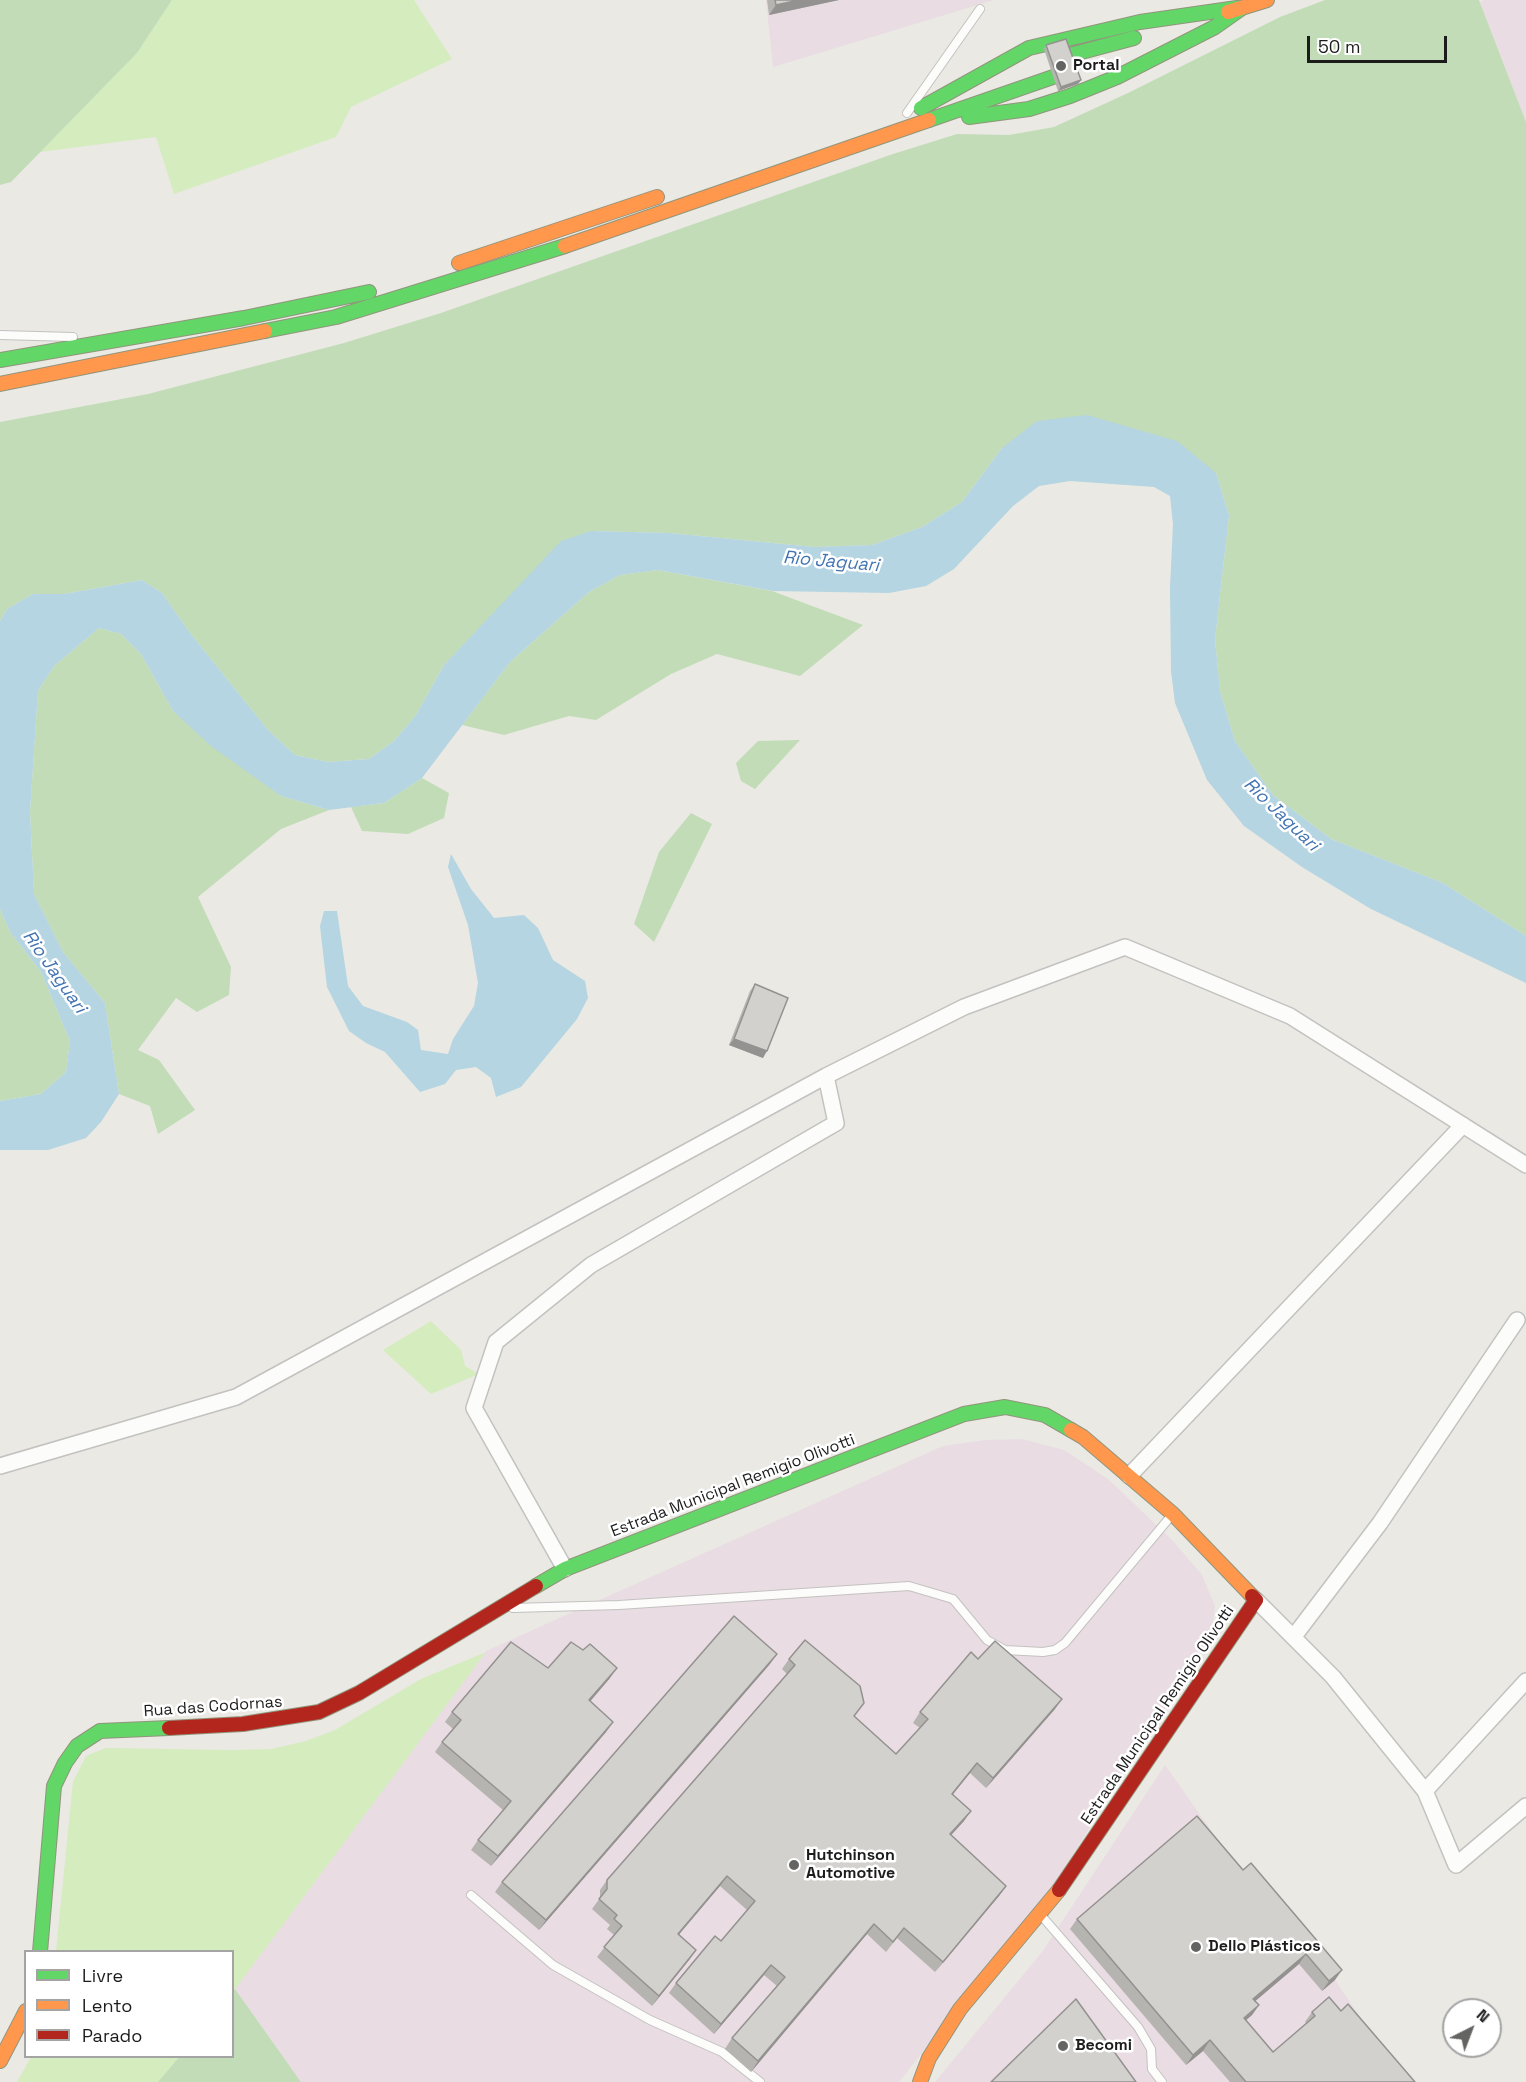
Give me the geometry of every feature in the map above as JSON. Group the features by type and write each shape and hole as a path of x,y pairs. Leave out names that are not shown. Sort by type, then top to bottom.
{"main road":[{"path":"1074,69 1267,0"},
{"path":"1070,55 1242,8"},
{"path":"921,108 1029,48 1140,22 1242,8"},
{"path":"919,124 1029,109 1070,96 1117,77 1195,37 1242,8"},
{"path":"0,384 336,317 528,259 1053,77"},
{"path":"874,124 1005,78"},
{"path":"442,269 673,191"},
{"path":"0,360 310,305 377,290 420,276"},
{"name":"Estrada Municipal Remigio Olivotti","path":"565,1569 964,1414 1005,1407 1045,1415 1083,1437 1173,1514 1256,1600 1067,1881 960,2009 929,2058 920,2082"},
{"name":"Rua das Codornas","path":"40,1950 54,1786 64,1763 78,1746 100,1731 243,1724 319,1712 359,1693 565,1569"},
{"path":"0,2061 24,2015"}],"street":[{"path":"0,1466 236,1397 826,1076 964,1007 1125,947 1290,1016 1526,1166"},
{"path":"565,1569 474,1408 496,1342 591,1265 836,1123 826,1076"},
{"path":"1129,1476 1463,1125"},
{"path":"1295,1635 1380,1523 1517,1320"},
{"path":"1256,1600 1295,1635 1333,1677 1425,1791 1456,1865 1526,1806"},
{"path":"1425,1791 1526,1681"}],"lane":[{"path":"907,113 974,21 980,9"},
{"path":"0,335 117,339"},
{"path":"502,1608 620,1605 909,1586 953,1599 987,1640 1005,1650 1043,1652 1055,1650 1065,1643 1173,1514"},
{"path":"471,1895 553,1965 650,2020 722,2052 759,2082"},
{"path":"1040,1913 1138,2027 1151,2049 1152,2069 1162,2082"}],"shaded area":[{"path":"766,0 994,0 773,67"},
{"path":"1484,0 1526,0 1526,122 1480,2"},
{"path":"1022,1439 1064,1450 1108,1479 1173,1541 1202,1575 1215,1606 1211,1637 1054,1884 899,2082 301,2082 235,1989 486,1651 943,1446 985,1440"},
{"path":"1165,1765 1225,1850 1335,1980 1382,2050 1416,2082 935,2082 1042,1952"}],"green space":[{"path":"0,0 172,0 137,53 11,182 0,185"},
{"path":"172,0 414,0 452,59 351,107 336,137 174,194 156,137 40,152 137,53"},
{"path":"1325,0 1479,0 1526,122 1526,936 1443,883 1331,839 1273,795 1235,741 1220,691 1215,639 1229,515 1216,473 1002,448 962,502 922,527 872,545 814,547 669,533 591,531 501,606 444,665 416,715 394,741 369,759 328,762 295,755 268,730 190,633 162,593 142,580 64,594 33,594 7,609 0,621 0,422 148,394 344,343 441,313 890,155 957,134 1009,135 1054,127 1128,93 1280,17"},
{"path":"658,570 772,591 863,625 800,676 717,654 671,674 596,720 569,716 504,735 462,725 510,662 589,592 620,575"},
{"path":"99,628 121,634 141,654 173,711 281,796 329,810 281,829 198,897 231,967 229,995 197,1012 176,998 138,1050 159,1060 195,1110 158,1134 150,1106 119,1094 105,1003 63,952 34,894 30,812 38,691 54,666"},
{"path":"800,740 755,789 741,781 736,763 758,741"},
{"path":"422,778 449,793 444,818 408,834 362,831 351,807 384,803"},
{"path":"691,813 712,824 654,942 634,924 659,852"},
{"path":"0,909 10,932 41,972 70,1041 66,1072 41,1094 0,1101"},
{"path":"431,1321 461,1350 465,1366 479,1374 431,1394 383,1350"},
{"path":"486,1652 234,1991 234,1950 56,1950 73,1782 86,1756 106,1748 271,1749 306,1741 335,1730 421,1679"},
{"path":"234,1990 301,2082 158,2082 178,2058 234,2058"},
{"path":"30,2058 178,2058 158,2082 17,2082"}],"water":[{"name":"Rio Jaguari","path":"1087,415 1177,441 1216,473 1229,515 1215,639 1220,691 1235,741 1273,795 1331,839 1443,883 1526,936 1526,983 1371,909 1302,867 1244,826 1207,780 1175,703 1171,671 1170,588 1173,524 1170,496 1154,487 1070,481 1039,486 1013,506 954,569 926,586 889,593 773,591 658,570 620,575 589,592 510,662 422,778 384,803 329,810 281,796 211,746 173,711 141,654 121,634 99,628 54,666 38,691 30,812 34,894 63,952 105,1003 119,1094 101,1122 86,1138 48,1150 0,1150 0,1101 41,1094 66,1072 70,1041 41,972 10,932 0,909 0,621 7,609 33,594 64,594 142,580 162,593 190,633 268,730 295,755 328,762 369,759 394,741 416,715 444,665 561,541 591,531 669,533 814,547 872,545 922,527 962,502 1002,448 1037,421"},
{"path":"451,854 471,889 494,918 524,915 538,928 553,960 585,981 588,998 577,1019 521,1087 496,1097 491,1078 476,1067 456,1070 445,1084 420,1092 385,1052 349,1031 327,987 320,926 324,911 337,911 348,986 363,1006 407,1022 418,1030 421,1050 448,1054 453,1039 474,1006 478,983 468,925 448,867"}],"building":[{"path":"775,0 799,0 776,5"},
{"name":"Portal","path":"1066,39 1081,80 1061,87 1046,45"},
{"path":"755,984 788,998 767,1051 734,1039"},
{"path":"734,1616 777,1654 546,1920 502,1882"},
{"name":"Hutchinson Automotive","path":"805,1640 860,1686 864,1703 854,1716 896,1754 928,1719 920,1712 971,1652 978,1659 995,1641 1062,1699 993,1778 977,1763 952,1794 971,1811 950,1834 1006,1886 943,1962 904,1928 893,1942 874,1924 758,2061 732,2038 785,1977 771,1965 721,2024 676,1983 715,1936 721,1941 755,1901 727,1876 678,1934 696,1950 659,1996 604,1947 622,1926 614,1919 617,1915 599,1899 607,1889 607,1880 795,1665 789,1659"},
{"path":"511,1642 548,1668 571,1642 583,1650 590,1644 617,1668 589,1700 613,1722 498,1856 478,1840 511,1801 442,1742 461,1720 452,1712"},
{"name":"Dello Plásticos","path":"1197,1816 1243,1870 1251,1863 1342,1970 1329,1981 1306,1954 1253,1999 1259,2005 1244,2018 1273,2052 1315,2016 1312,2012 1329,1997 1341,2011 1348,2004 1415,2082 1246,2082 1210,2040 1193,2055 1077,1919"},
{"name":"Becomi","path":"1076,1999 1136,2082 991,2082"}],"traffic: fast":[{"path":"921,108 1029,48 1140,22 1237,8"},
{"path":"969,117 1029,109 1070,96 1117,77 1215,27 1242,8"},
{"path":"1070,55 1134,38"},
{"path":"929,120 1053,77"},
{"path":"265,331 336,317 565,246"},
{"path":"0,360 244,318 369,292"},
{"path":"536,1586 565,1569 964,1414 1005,1407 1045,1415 1071,1430"},
{"path":"40,1950 54,1786 65,1763 77,1746 100,1731 169,1728"}],"traffic: slow":[{"path":"1228,12 1267,0"},
{"path":"565,246 929,120"},
{"path":"459,263 657,197"},
{"path":"0,384 265,331"},
{"path":"1071,1430 1083,1437 1173,1514 1252,1596"},
{"path":"920,2082 929,2058 960,2009 1059,1890"},
{"path":"0,2061 24,2015"}],"traffic: jam":[{"path":"169,1728 243,1724 319,1712 359,1693 536,1586"},
{"path":"1059,1890 1256,1600 1252,1596"}],"place":[{"name":"Portal","path":"1061,66"},
{"name":"Hutchinson Automotive","path":"794,1865"},
{"name":"Dello Plásticos","path":"1196,1947"},
{"name":"Becomi","path":"1063,2046"}]}
